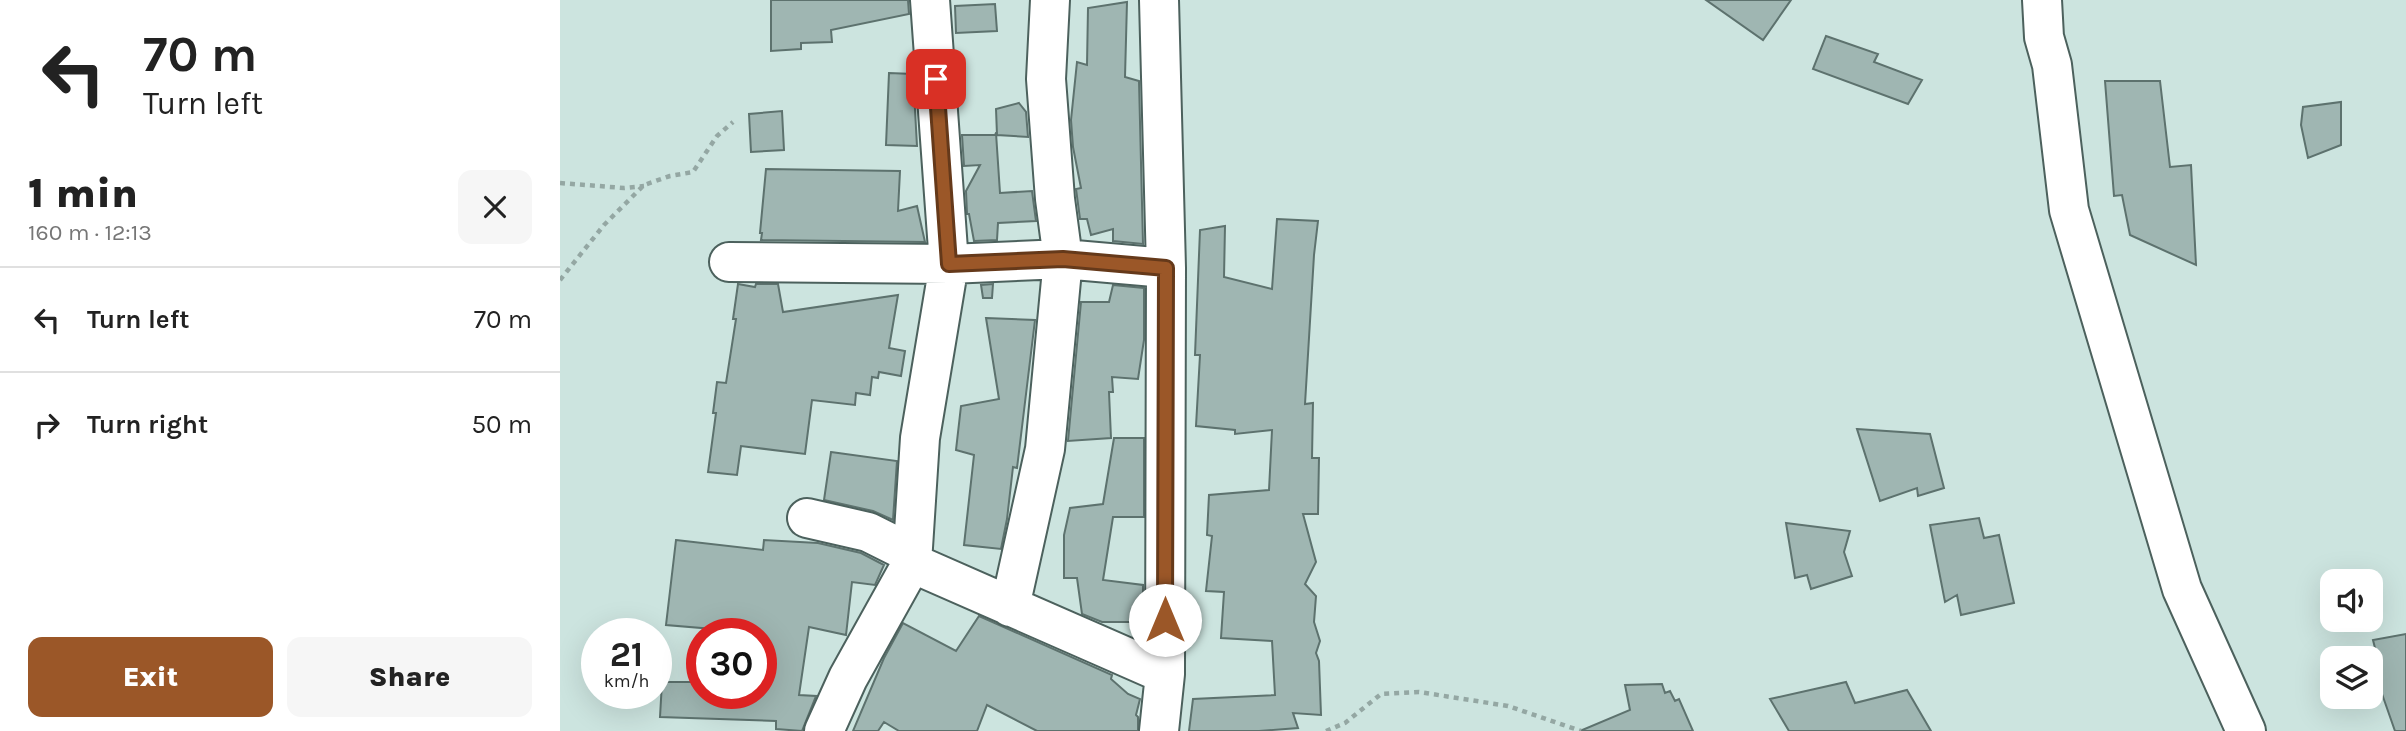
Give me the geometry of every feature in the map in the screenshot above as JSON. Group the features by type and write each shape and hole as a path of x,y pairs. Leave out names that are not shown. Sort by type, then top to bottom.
{"street":[{"path":"824,731 848,678 912,559 920,438 949,264 930,0"},
{"path":"1010,607 1045,449 1063,259 1055,199 1046,79 1050,0"},
{"path":"1159,731 1165,674 1166,268 1160,0"},
{"path":"2042,0 2044,37 2052,65 2069,209 2182,589 2246,731"},
{"path":"729,262 949,264 1063,259 1166,268"},
{"path":"807,518 868,532 912,559 1010,607 1165,674"}],"path":[{"path":"560,183 624,188 644,186 670,176 693,172 716,136 733,122"},
{"path":"560,280 604,225 644,186"},
{"path":"1326,731 1345,723 1381,694 1419,692 1508,706 1581,731"}],"building":[{"path":"771,0 908,0 909,14 831,30 832,42 801,43 801,49 771,51"},
{"path":"1706,0 1791,0 1763,40"},
{"path":"1127,2 1125,77 1139,81 1143,244 1113,241 1113,229 1091,235 1087,219 1080,219 1076,189 1081,188 1071,120 1077,62 1087,65 1088,8"},
{"path":"995,4 997,31 956,33 955,6"},
{"path":"1826,36 1878,54 1874,62 1922,80 1908,104 1813,69"},
{"path":"889,73 913,74 917,146 886,145"},
{"path":"2105,81 2160,81 2170,167 2191,165 2196,265 2130,235 2122,195 2114,196"},
{"path":"2341,102 2341,145 2308,158 2301,125 2303,107"},
{"path":"1019,103 1026,112 1028,137 997,135 996,109"},
{"path":"782,111 784,150 751,152 749,114"},
{"path":"996,133 1000,193 1032,191 1036,221 998,223 997,240 974,241 967,214 966,191 980,165 964,166 962,135"},
{"path":"766,169 900,171 898,211 917,206 925,242 761,240"},
{"path":"1277,219 1318,221 1305,404 1313,403 1312,458 1319,458 1318,514 1303,514 1316,562 1305,584 1316,596 1314,622 1320,641 1316,653 1319,661 1321,715 1293,713 1298,728 1189,731 1193,699 1275,695 1272,641 1221,638 1224,592 1206,591 1212,536 1207,535 1209,495 1269,490 1272,430 1235,434 1235,430 1196,426 1200,355 1195,355 1200,230 1225,226 1224,277 1272,289"},
{"path":"738,284 755,287 756,284 778,284 783,312 898,295 889,348 905,351 901,376 879,372 878,378 872,377 870,395 856,393 855,405 812,400 805,454 741,446 737,475 708,472 717,382 726,383 736,319 733,319"},
{"path":"993,284 992,298 983,298 981,285"},
{"path":"1113,285 1144,288 1144,340 1138,379 1112,377 1113,392 1109,392 1111,438 1068,441 1081,302 1109,302"},
{"path":"986,318 1035,320 1017,468 1013,467 1001,549 964,545 974,455 956,450 961,406 999,399"},
{"path":"1857,429 1930,434 1944,488 1918,496 1917,488 1880,501"},
{"path":"1114,438 1144,438 1144,517 1113,517 1103,580 1143,585 1143,622 1102,622 1082,614 1077,578 1064,578 1064,535 1070,508 1103,504"},
{"path":"831,452 897,461 893,520 873,511 824,500"},
{"path":"1979,518 1984,538 1999,535 2014,603 1961,615 1957,595 1945,602 1930,525"},
{"path":"1786,523 1850,531 1844,552 1852,576 1811,589 1807,575 1795,578"},
{"path":"676,540 763,550 764,540 818,543 861,553 884,565 875,585 852,582 846,635 809,627 799,695 816,696 802,731 776,729 776,721 660,717 660,709 672,709 672,682 686,682 686,709 777,709 777,618 686,618 686,627 672,626 672,618 667,618"},
{"path":"979,616 1112,675 1111,679 1128,694 1140,699 1136,715 1138,731 1037,731 987,705 977,731 899,731 884,722 878,731 853,731 884,658 903,623 956,651"},
{"path":"2406,634 2406,731 2395,731 2383,697 2383,646 2374,646 2373,640"},
{"path":"1846,682 1855,703 1907,690 1931,731 1789,731 1770,699"},
{"path":"1662,684 1665,693 1670,691 1675,701 1679,699 1693,731 1580,731 1630,710 1625,685"}],"route":[{"path":"936,79 949,264 1063,259 1166,268 1165,620"}]}
